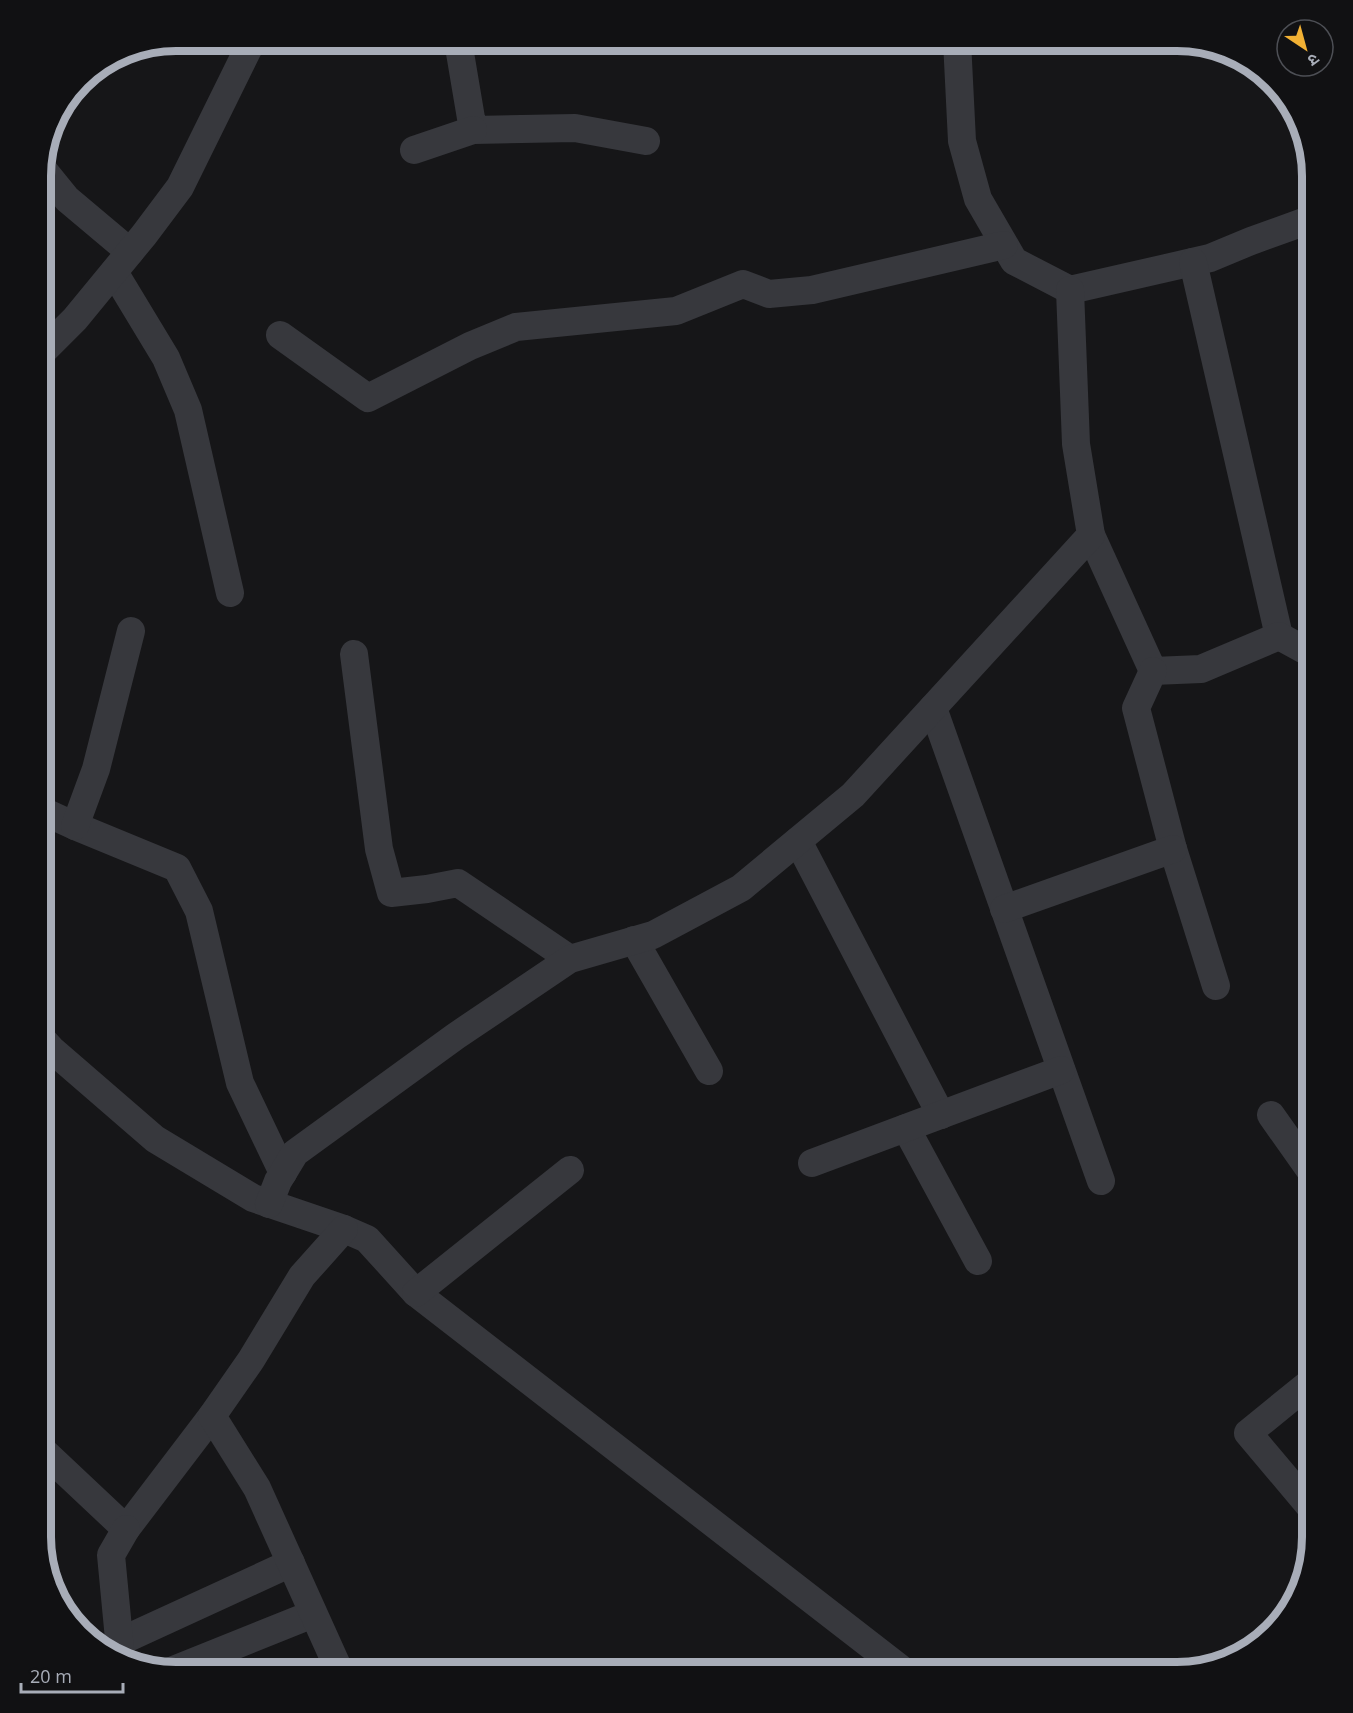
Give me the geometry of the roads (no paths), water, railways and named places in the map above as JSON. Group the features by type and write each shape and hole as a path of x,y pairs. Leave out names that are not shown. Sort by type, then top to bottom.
{"street":[{"path":"51,343 75,319 180,187 247,51"},
{"path":"460,51 473,130"},
{"path":"958,51 962,141 978,199 1014,261 1070,290 1210,258 1302,223"},
{"path":"414,150 473,130 575,128 646,141"},
{"path":"51,180 122,262 166,358 188,410 230,593"},
{"path":"280,335 368,399 470,346 516,327 676,311 743,284 769,294 813,290 1004,245"},
{"path":"1193,262 1279,636 1302,649"},
{"path":"1070,290 1076,444 1092,535 1153,671 1136,708 1173,849 1216,986"},
{"path":"269,1204 283,1173 296,1153 456,1036 570,959 653,934 741,888 853,795 1092,535"},
{"path":"75,826 96,769 131,631"},
{"path":"1153,671 1202,669 1279,636"},
{"path":"354,654 379,849 391,893 458,883 570,959"},
{"path":"933,708 1101,1181"},
{"path":"51,815 177,868 200,911 240,1083 283,1173"},
{"path":"798,841 941,1115"},
{"path":"1005,909 1173,849"},
{"path":"634,940 709,1071"},
{"path":"51,1049 155,1139 253,1198 367,1239 416,1293 891,1662"},
{"path":"812,1163 1061,1070"},
{"path":"1271,1115 1302,1159"},
{"path":"906,1128 978,1261"},
{"path":"416,1293 570,1170"},
{"path":"120,1648 111,1555 126,1529 212,1416 251,1360 302,1276 344,1229"},
{"path":"1302,1389 1248,1433 1302,1497"},
{"path":"212,1416 257,1488 335,1662"},
{"path":"51,1459 126,1529"},
{"path":"123,1650 291,1563"},
{"path":"193,1662 313,1614"}]}
